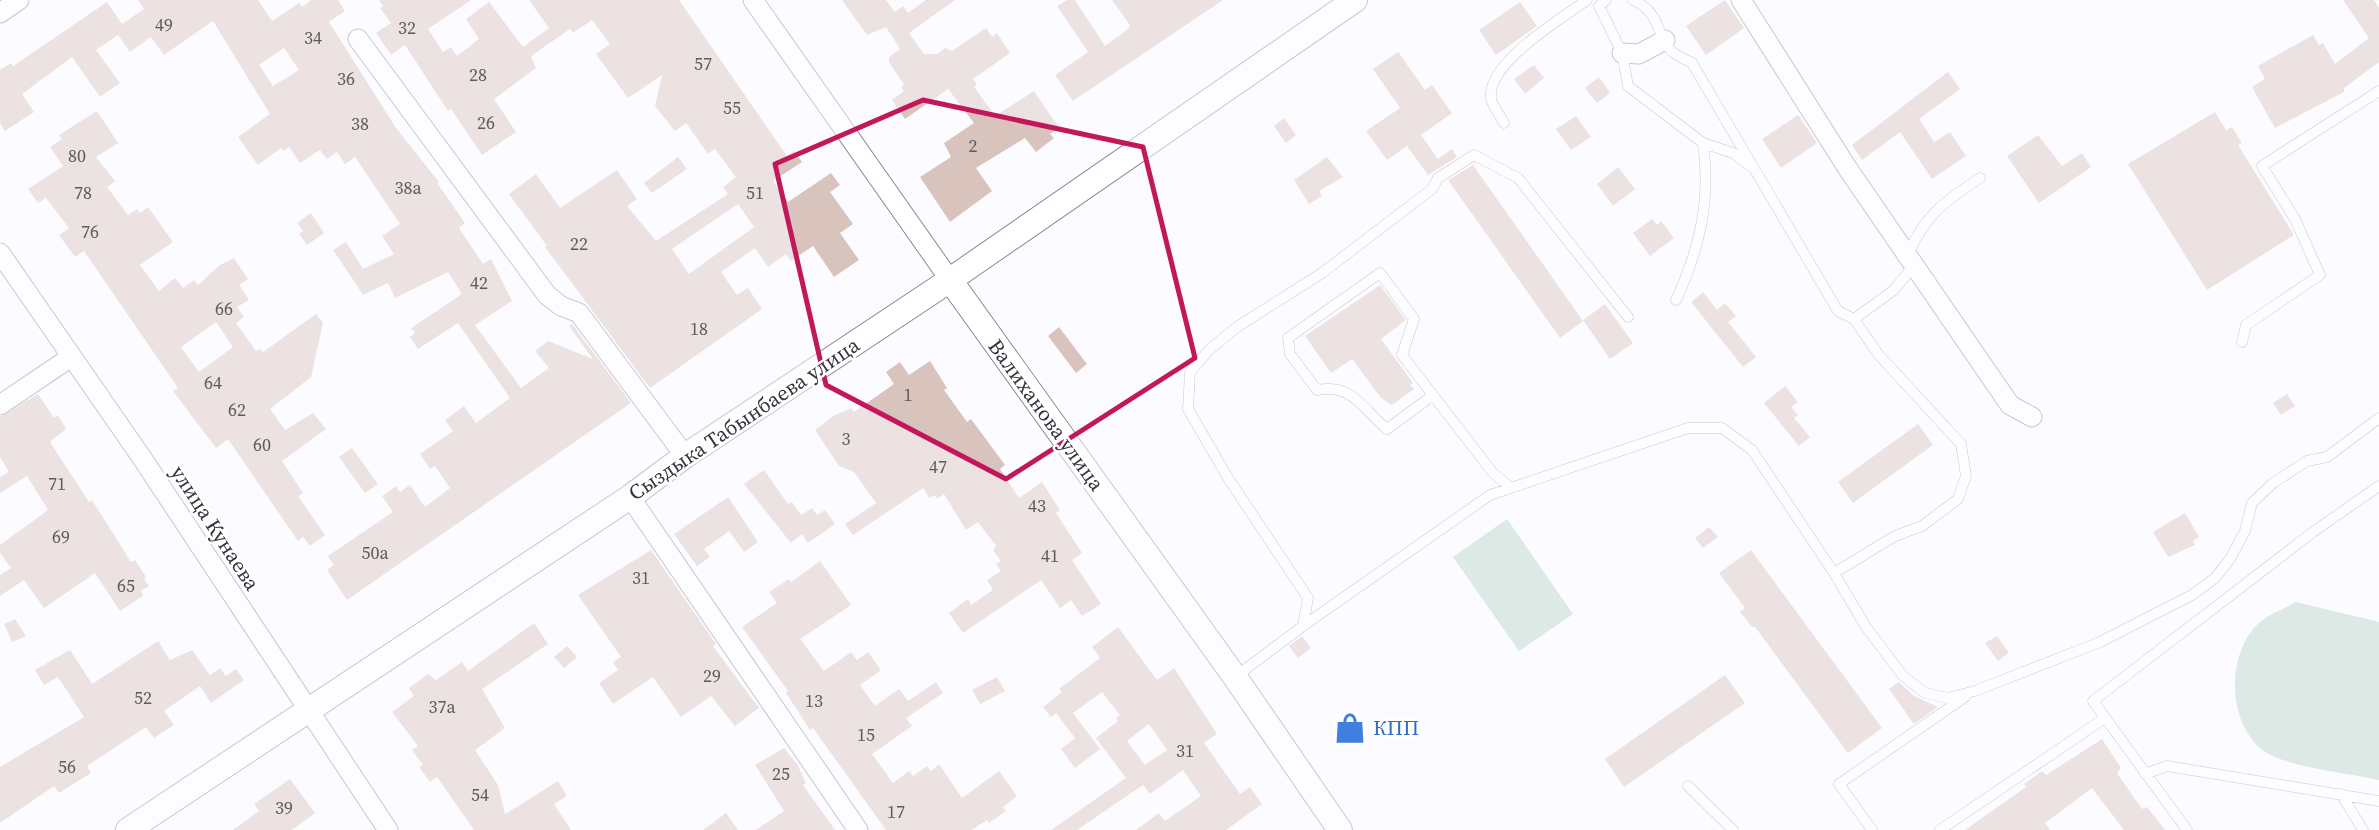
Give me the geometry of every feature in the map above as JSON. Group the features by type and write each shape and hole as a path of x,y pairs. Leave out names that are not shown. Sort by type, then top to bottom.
{"street":[{"path":"0,13 19,0"},
{"name":"Валиханова улица","path":"753,0 950,281 1235,677 1340,830"},
{"name":"Сыздыка Табынбаева улица","path":"128,830 950,281 1355,0"},
{"path":"1741,0 1848,169 2010,405 2032,417"},
{"path":"358,38 547,295 561,306 579,313 685,456"},
{"path":"1622,53 1639,54 1665,40"},
{"name":"улица Кунаева","path":"0,253 142,458 388,830"},
{"path":"0,405 71,357"},
{"path":"630,497 858,830"}],"lane":[{"path":"1504,123 1491,99 1495,76 1514,54 1587,0"},
{"path":"1633,0 1645,6 1656,19 1669,49 1692,63 1838,311 1854,319 1878,354 1961,444 1966,477 1958,499 1922,526 1895,536 1834,573"},
{"path":"1599,2 1622,53 1628,86 1703,143 1733,153 1753,169"},
{"path":"2242,342 2246,325 2320,275 2295,219 2262,166 2379,91"},
{"path":"1676,300 1692,266 1707,201 1703,143"},
{"path":"1303,626 1308,598 1228,478 1188,409 1190,372 1210,349 1237,327 1322,273 1432,188 1438,178 1474,155 1518,178 1628,317"},
{"path":"1854,319 1894,290 1912,259 1928,217 1943,202 1980,177"},
{"path":"1432,396 1387,429 1351,393 1337,387 1317,390 1290,354 1288,338 1380,273 1414,319 1402,355 1493,473 1509,486"},
{"path":"1235,677 1490,495 1509,486 1688,428 1722,428 1752,450 1867,627 1903,676 1925,693 1948,698 1975,691 2100,642 2192,595 2215,578 2230,559 2245,531 2252,503 2273,483 2308,461 2327,457 2379,418"},
{"path":"2187,830 2093,701 2313,532 2379,486"},
{"path":"1872,830 1839,783 1975,691"},
{"path":"1940,830 2105,718"},
{"path":"2145,774 2167,766 2379,801"},
{"path":"1688,786 1733,830"},
{"path":"2341,794 2362,830"}],"highlighted area":[{"path":"923,100 1143,147 1195,358 1006,479 826,385 775,164"}],"green space":[{"path":"1507,519 1573,614 1519,651 1453,557"},
{"path":"2296,602 2379,622 2379,780 2286,761 2259,747 2247,733 2239,715 2236,695 2240,655 2247,637 2259,623"}],"building":[{"path":"138,0 258,0 272,21 299,3 302,7 311,0 338,0 345,11 329,22 396,128 439,182 437,183 465,223 459,228 483,264 491,259 512,301 475,325 521,388 549,368 535,351 548,341 593,359 569,326 572,324 631,403 347,600 327,570 334,565 328,556 393,512 382,496 396,486 400,492 410,485 425,507 450,488 435,466 430,469 420,454 453,431 445,420 464,406 476,423 510,398 458,323 418,349 410,337 415,333 411,328 462,294 448,272 395,298 388,283 363,295 333,250 346,242 363,269 394,254 382,236 400,224 355,157 345,164 337,152 327,159 320,150 300,163 289,147 283,151 281,148 258,165 238,137 270,114 213,21 164,55 151,37 130,52 118,35 96,50 120,83 100,97 72,57 22,94 34,112 5,131 0,123 0,70 11,63 13,66 107,2 122,24 144,9","holes":["284,48 299,70 273,86 259,65"]},
{"path":"379,0 471,0 428,29 443,52 451,47 457,56 479,39 466,19 489,2 523,47 549,28 529,0 679,0 787,156 794,151 802,162 773,181 788,202 831,173 840,185 830,192 853,224 840,233 859,260 834,277 813,246 791,261 786,254 768,267 755,248 721,272 737,295 748,288 762,309 650,388 509,194 536,174 560,208 617,170 637,199 627,206 656,241 728,194 723,187 736,177 715,149 708,154 686,123 675,131 655,106 662,75 628,98 596,54 610,44 592,20 573,33 570,29 531,56 536,68 494,99 516,132 482,155 451,109 448,111 405,45 391,55 376,33 391,23 380,8 383,6","holes":["738,204 754,227 689,274 672,249"]},
{"path":"842,0 886,0 895,12 903,6 908,13 926,0 955,0 909,33 924,54 937,54 945,48 952,51 986,28 992,37 997,33 1010,53 973,79 977,85 974,87 995,116 1034,91 1059,128 1050,134 1054,138 1036,152 1025,138 976,168 992,191 950,222 920,177 951,157 944,143 974,123 948,89 905,119 892,100 904,91 901,87 904,85 889,62 889,57 900,49 886,27 867,35"},
{"path":"1067,0 1075,0 1105,46 1130,25 1112,0 1223,0 1073,101 1055,75 1088,52 1057,6"},
{"path":"1725,0 1744,28 1706,55 1686,26"},
{"path":"2343,0 2374,0 2379,8 2379,62 2344,88 2344,92 2275,128 2252,87 2265,79 2258,66 2313,35 2319,45 2323,43 2335,64 2369,38"},
{"path":"1520,2 1537,26 1496,55 1479,30"},
{"path":"1398,52 1425,90 1432,85 1452,113 1421,135 1438,159 1452,149 1457,157 1428,175 1407,146 1387,160 1366,131 1400,108 1373,69"},
{"path":"1534,65 1544,78 1525,94 1514,79"},
{"path":"1948,72 1960,89 1919,119 1934,142 1950,132 1966,156 1932,179 1900,132 1862,160 1852,145"},
{"path":"1599,77 1610,93 1597,103 1585,88"},
{"path":"97,111 118,143 96,157 115,181 107,187 128,215 137,209 140,213 148,207 173,242 140,265 159,291 175,278 183,288 194,280 198,285 220,265 234,258 248,279 239,285 249,300 237,307 244,317 236,323 256,351 260,349 263,352 316,314 323,323 311,377 270,409 285,430 313,413 326,429 282,461 303,493 298,496 325,535 310,546 303,537 298,541 228,439 216,448 173,391 178,388 84,251 75,257 59,235 69,228 46,198 38,203 28,189 63,166 50,147 62,139 59,135","holes":["216,322 233,347 199,372 181,347"]},
{"path":"2215,112 2226,130 2232,127 2242,143 2238,145 2294,235 2207,290 2128,164"},
{"path":"1798,115 1817,143 1781,168 1762,139"},
{"path":"1576,116 1591,137 1571,150 1556,129"},
{"path":"1284,118 1296,135 1286,143 1274,126"},
{"path":"2038,135 2062,166 2082,153 2091,167 2039,203 2007,156"},
{"path":"678,157 687,169 652,193 644,183"},
{"path":"1327,157 1343,177 1319,191 1322,196 1309,204 1294,180"},
{"path":"1473,165 1583,321 1560,338 1448,180"},
{"path":"1618,167 1635,189 1613,206 1597,184"},
{"path":"311,213 324,233 307,245 299,234 303,231 297,223"},
{"path":"1652,219 1657,225 1661,221 1674,238 1650,256 1633,233"},
{"path":"1380,285 1406,320 1381,339 1413,383 1410,385 1414,389 1392,405 1381,398 1352,359 1331,373 1305,336"},
{"path":"1703,292 1717,310 1725,303 1736,316 1728,322 1756,357 1743,367 1691,302"},
{"path":"1605,304 1633,343 1610,359 1583,320"},
{"path":"1059,327 1087,364 1076,373 1048,336"},
{"path":"930,361 947,388 944,390 967,422 971,419 1005,465 1000,469 1019,498 1042,482 1060,510 1056,513 1082,553 1072,560 1101,604 1082,616 1071,600 1060,608 1041,580 963,633 949,613 968,599 971,605 993,590 987,580 1001,571 996,564 1001,561 993,551 996,546 978,522 966,530 944,494 937,499 935,495 929,498 923,488 853,535 845,524 876,503 854,472 839,466 815,430 835,415 852,408 854,412 894,384 886,372 900,362 909,375"},
{"path":"1785,386 1798,402 1791,407 1798,415 1794,418 1810,437 1799,446 1764,403"},
{"path":"38,394 54,418 58,415 66,429 50,442 89,502 92,500 131,562 135,560 146,577 144,579 149,586 141,591 143,596 120,611 95,573 44,608 24,580 0,596 0,575 11,568 0,553 0,545 48,510 27,476 0,493 0,477 9,472 0,457 0,417"},
{"path":"2287,394 2295,406 2281,415 2273,403"},
{"path":"1918,424 1933,445 1853,503 1838,482"},
{"path":"352,448 378,484 365,493 339,457"},
{"path":"764,470 788,504 792,502 801,515 812,508 817,515 825,510 835,524 808,543 802,534 791,543 744,484"},
{"path":"728,497 758,542 744,552 729,531 704,549 710,557 697,566 674,534"},
{"path":"2185,513 2199,537 2193,541 2195,545 2168,557 2153,532"},
{"path":"1709,527 1718,537 1703,548 1695,538"},
{"path":"651,550 716,644 713,646 759,708 735,726 711,696 681,717 653,677 613,704 599,683 618,670 613,662 621,657 578,595"},
{"path":"1751,550 1882,728 1848,753 1755,627 1752,627 1740,612 1745,608 1719,573"},
{"path":"820,561 851,605 800,639 824,671 851,652 857,660 868,652 881,670 860,685 875,706 899,689 908,701 936,682 943,693 906,718 912,726 872,754 893,783 909,771 913,776 927,766 931,771 939,764 962,798 999,771 1017,796 1003,807 1006,811 989,823 987,820 972,830 886,830 813,728 810,730 786,693 788,691 742,627 777,603 769,592 789,579 791,582"},
{"path":"15,619 26,636 12,642 4,624"},
{"path":"534,623 548,644 482,689 505,728 475,750 498,785 505,814 558,781 567,796 554,804 571,830 474,830 437,777 430,782 419,767 423,765 412,750 418,746 392,712 414,696 409,688 428,674 436,680 462,662 468,671"},
{"path":"1118,627 1157,680 1174,668 1217,734 1204,743 1240,794 1250,787 1262,804 1226,830 1136,830 1159,813 1165,821 1201,796 1183,770 1150,794 1143,785 1077,830 1051,830 1126,778 1096,738 1118,721 1116,719 1120,715 1102,692 1073,713 1100,749 1075,768 1061,749 1075,738 1056,713 1051,717 1043,707 1062,692 1059,689 1100,658 1092,647","holes":["1149,724 1167,750 1145,765 1127,741"]},
{"path":"1302,636 1311,648 1298,658 1289,646"},
{"path":"1997,636 2009,653 1998,661 1985,643"},
{"path":"158,641 170,660 192,650 210,675 220,668 226,676 236,669 244,680 211,703 200,686 164,711 174,725 154,738 146,727 87,766 91,773 59,793 54,786 0,823 0,767 84,717 58,677 44,685 35,670 70,650 92,684"},
{"path":"567,646 577,657 564,668 554,657"},
{"path":"1725,675 1745,703 1624,787 1605,759"},
{"path":"997,677 1005,691 980,704 972,690"},
{"path":"1899,682 1914,696 1938,707 1914,724 1889,689"},
{"path":"2102,739 2121,768 2117,773 2142,809 2147,807 2165,830 2124,830 2092,788 2045,823 2050,830 1965,830 2026,787 2024,784 2042,771 2046,775"},
{"path":"784,748 797,764 806,783 803,785 835,830 756,830 784,811 755,765"},
{"path":"290,779 315,813 292,830 233,830 259,811 254,804"},
{"path":"726,813 738,830 703,830"}],"place":[{"name":"КПП","path":"1350,728"}]}
